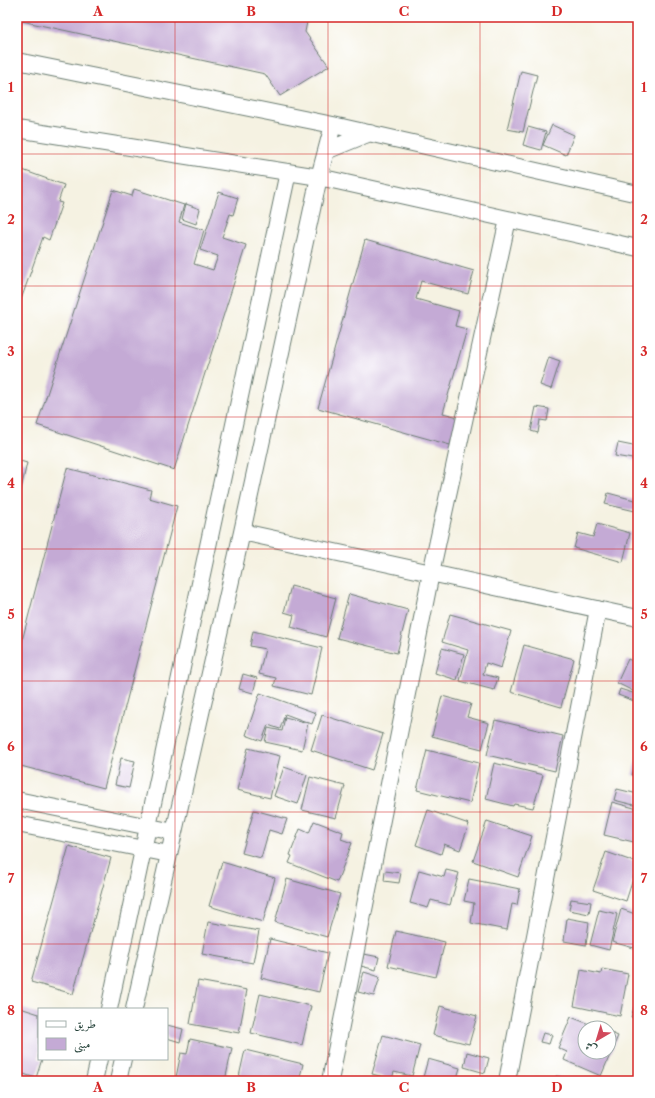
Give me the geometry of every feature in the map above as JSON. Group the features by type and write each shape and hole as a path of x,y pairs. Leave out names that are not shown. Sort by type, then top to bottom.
{"street":[{"path":"17,61 333,125 638,194"},
{"path":"134,1008 242,532 319,177 333,125"},
{"path":"17,129 319,177 638,248"},
{"path":"326,151 370,133"},
{"path":"109,1008 288,172"},
{"path":"330,1081 431,573 508,219"},
{"path":"242,532 638,618"},
{"path":"507,1081 598,610"},
{"path":"17,800 174,832"},
{"path":"17,824 169,854"},
{"path":"94,1081 99,1060"},
{"path":"118,1081 123,1060"}],"building":[{"path":"17,17 308,17 305,32 329,66 280,96 265,74 17,20"},
{"path":"638,17 638,21 624,18"},
{"path":"521,71 537,75 523,132 507,129"},
{"path":"552,125 574,135 566,155 543,145"},
{"path":"528,127 546,132 541,150 523,145"},
{"path":"17,168 64,185 58,202 62,203 49,240 43,237 17,311"},
{"path":"134,189 184,205 179,222 204,230 194,264 213,270 218,256 200,250 219,192 238,198 233,215 230,214 222,237 246,245 174,470 37,425 113,190 132,196"},
{"path":"186,204 200,209 196,224 182,219"},
{"path":"365,240 474,271 468,294 421,281 416,299 459,311 455,326 467,329 443,413 458,417 450,445 318,408"},
{"path":"549,357 560,361 551,389 540,385"},
{"path":"536,407 549,409 547,421 540,420 538,433 531,431"},
{"path":"618,443 638,447 638,460 615,456"},
{"path":"17,460 27,463 18,502 17,502"},
{"path":"67,468 151,490 149,498 177,506 104,788 17,765 17,660"},
{"path":"608,493 638,501 635,511 605,504"},
{"path":"597,524 630,533 623,562 574,548 578,533 593,537"},
{"path":"291,586 336,598 326,637 291,627 294,615 284,612"},
{"path":"349,594 408,610 397,653 337,638"},
{"path":"450,614 511,631 501,668 486,663 483,674 498,678 494,690 460,681 468,650 442,642"},
{"path":"253,631 322,648 311,695 274,686 276,678 259,674 265,649 250,646"},
{"path":"524,645 574,659 561,707 511,692"},
{"path":"442,648 464,654 457,680 435,673"},
{"path":"628,659 638,664 638,686 635,692 617,683"},
{"path":"243,674 257,678 253,693 239,689"},
{"path":"620,689 636,694 634,701 618,695"},
{"path":"260,693 316,713 312,724 285,714 280,729 268,725 262,741 246,735"},
{"path":"442,696 471,704 467,717 489,723 482,749 432,736"},
{"path":"322,715 383,734 372,770 311,750"},
{"path":"285,717 308,723 302,750 265,742 268,728 282,731"},
{"path":"495,720 563,736 555,771 487,755"},
{"path":"248,748 280,756 270,798 237,790"},
{"path":"427,750 479,763 470,803 417,790"},
{"path":"638,755 638,776 632,775"},
{"path":"121,758 135,761 129,788 115,785"},
{"path":"494,763 543,775 533,808 514,804 513,806 486,799"},
{"path":"284,767 307,775 298,804 274,796"},
{"path":"310,777 345,786 336,818 302,810"},
{"path":"617,789 638,794 638,806 614,800"},
{"path":"612,802 638,809 638,843 604,835"},
{"path":"254,810 287,819 282,834 269,830 261,858 242,853"},
{"path":"428,810 469,824 460,850 444,844 441,854 416,845"},
{"path":"314,821 343,832 341,839 352,843 337,882 289,863 292,856 290,855 300,829 309,833"},
{"path":"487,821 532,836 518,877 473,861"},
{"path":"69,846 111,858 73,994 31,982"},
{"path":"606,852 638,863 626,901 593,890"},
{"path":"222,862 275,878 263,922 209,906"},
{"path":"419,870 444,877 446,870 459,873 450,905 431,900 428,908 410,903"},
{"path":"385,871 401,873 399,883 384,881"},
{"path":"287,879 340,894 327,937 275,922"},
{"path":"469,879 520,889 517,905 512,904 507,930 471,923 474,903 464,901"},
{"path":"571,899 591,902 589,914 569,910"},
{"path":"621,909 638,915 638,935 634,948 612,942"},
{"path":"599,910 617,914 609,950 590,945"},
{"path":"567,918 589,922 586,945 564,941"},
{"path":"208,922 259,931 253,963 202,954"},
{"path":"396,931 445,942 436,977 388,966"},
{"path":"270,939 328,953 319,992 261,978"},
{"path":"364,954 379,957 376,970 361,966"},
{"path":"602,969 628,974 620,1016 574,1006 581,970 601,974"},
{"path":"364,972 380,977 374,996 358,992"},
{"path":"198,981 247,990 239,1033 190,1024"},
{"path":"260,994 311,1006 302,1045 251,1033"},
{"path":"638,996 638,1019 631,1017"},
{"path":"440,1006 477,1016 469,1044 433,1035"},
{"path":"17,1007 38,1014 38,1060 42,1060 36,1078 17,1072"},
{"path":"571,1017 579,1020 577,1020 577,1060 608,1060 601,1076 564,1060 567,1052 558,1048"},
{"path":"168,1025 183,1029 180,1042 168,1038"},
{"path":"543,1033 552,1035 549,1044 540,1042"},
{"path":"383,1035 420,1045 412,1076 394,1072 392,1079 372,1074"},
{"path":"190,1039 232,1048 225,1081 194,1081 176,1077 181,1053 187,1054"},
{"path":"245,1050 303,1064 299,1081 238,1081"},
{"path":"467,1052 489,1058 485,1073 464,1067"},
{"path":"428,1059 460,1068 457,1078 467,1081 422,1081"},
{"path":"556,1076 573,1081 554,1081"}]}
